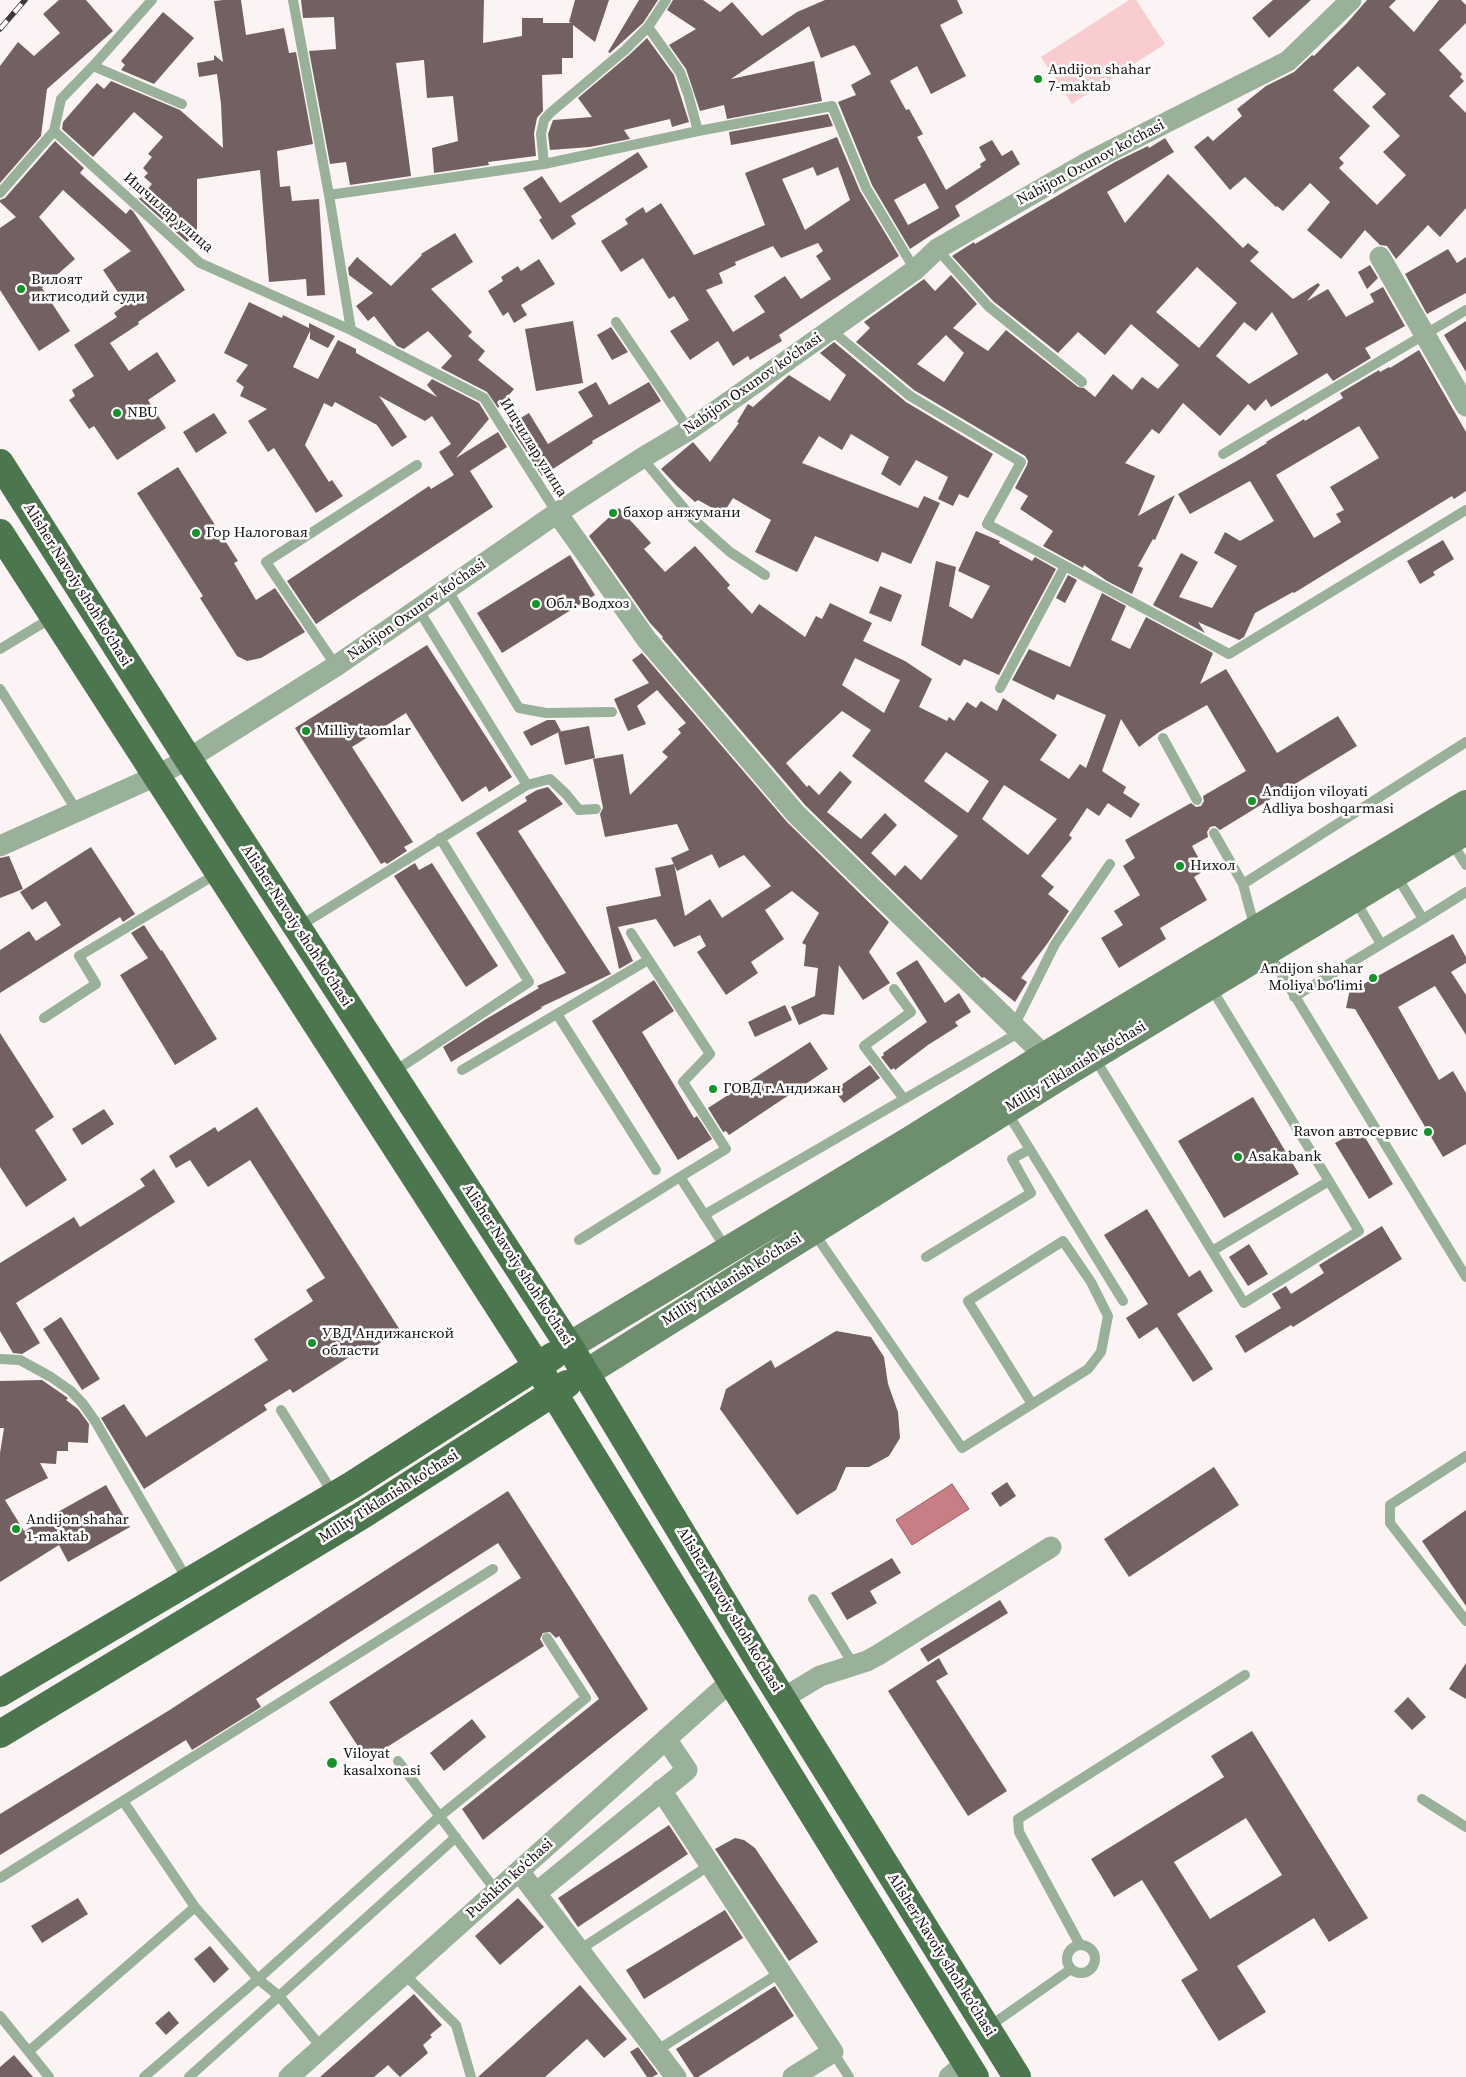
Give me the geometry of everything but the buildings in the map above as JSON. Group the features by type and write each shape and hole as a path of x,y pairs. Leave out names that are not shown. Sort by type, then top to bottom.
{"main road":[{"name":"Alisher Navoiy shoh ko'chasi","path":"0,464 297,928 569,1346 782,1699 1017,2077"},
{"path":"0,533 537,1366 731,1681 963,2072"},
{"name":"Milliy Tiklanish ko'chasi","path":"919,1150 1006,1110 1210,986 1261,940 1354,899 1395,874 1452,830 1466,804"},
{"name":"Milliy Tiklanish ko'chasi","path":"0,1693 335,1496 569,1346 727,1251 805,1219 919,1150 1045,1056 1261,940 1452,830"},
{"name":"Milliy Tiklanish ko'chasi","path":"0,1734 364,1514 586,1373 740,1274 805,1219"},
{"path":"727,1251 740,1274"},
{"path":"731,1681 760,1662"}],"street":[{"name":"Nabijon Oxunov ko'chasi","path":"0,846 156,776 188,759 336,666 557,513 689,430 915,270 937,249 1088,162 1288,62 1351,0"},
{"path":"1380,257 1466,406"},
{"path":"557,513 647,640 796,814 1045,1056"},
{"path":"782,1699 820,1676 867,1661 878,1655 1052,1547"},
{"name":"Pushkin ko'chasi","path":"289,2077 731,1681"},
{"path":"536,1893 686,1770 666,1740"},
{"path":"661,1790 832,2052 793,2077"},
{"path":"519,1871 676,2077"}],"lane":[{"path":"0,193 54,131 61,99 152,0"},
{"path":"293,0 329,195 351,330"},
{"path":"544,164 542,125 550,113 625,50 648,27 666,0"},
{"path":"648,27 680,72 698,131"},
{"path":"93,66 182,104"},
{"path":"329,195 544,164 698,131 832,106 866,188 915,270"},
{"name":"Ишчилар улица","path":"54,131 200,263 351,330 484,398 557,513"},
{"path":"937,249 988,306 1082,382"},
{"path":"1223,454 1466,310"},
{"path":"616,322 689,430"},
{"path":"831,330 910,396 1021,462 987,524 1229,654 1466,510"},
{"path":"642,458 693,519 730,552 765,575"},
{"path":"336,666 266,562 416,465"},
{"path":"1000,688 1065,566"},
{"path":"447,588 519,708 546,712 612,712"},
{"path":"418,609 526,785"},
{"path":"0,649 54,617"},
{"path":"0,689 77,812"},
{"path":"1163,738 1197,800"},
{"path":"1242,884 1466,742"},
{"path":"297,928 526,785 550,779 579,810 596,809"},
{"path":"1452,830 1466,865"},
{"path":"1214,833 1242,884 1261,940 1466,1276"},
{"path":"392,1073 529,982 440,838"},
{"path":"704,1214 904,1099 1017,1029 1055,944 1110,864"},
{"path":"44,1018 96,984 79,956 219,873"},
{"path":"1395,874 1423,919"},
{"path":"1294,996 1466,892"},
{"path":"1354,899 1381,944"},
{"path":"579,1240 726,1149 683,1082 710,1054 631,933"},
{"path":"462,1070 648,960"},
{"path":"1093,1056 1244,1303 1359,1231 1210,986"},
{"path":"894,989 911,1012 864,1046 904,1099"},
{"path":"557,1014 656,1170"},
{"path":"1006,1110 1123,1301"},
{"path":"926,1257 1031,1193 1012,1159 1030,1150"},
{"path":"680,1177 727,1251"},
{"path":"1212,1252 1329,1181"},
{"path":"805,1219 962,1448 1088,1369 1101,1352 1108,1316 1091,1282 1063,1241 968,1301 1032,1404"},
{"path":"0,1359 20,1360 28,1364 71,1391 83,1404 95,1421 188,1582"},
{"path":"281,1410 335,1496"},
{"path":"1466,1456 1390,1505 1390,1523 1466,1621"},
{"path":"0,1878 493,1569"},
{"path":"813,1599 853,1664"},
{"path":"144,2077 258,1979 440,1816 586,1698 547,1638"},
{"path":"1080,1945 1072,1949 1068,1956 1068,1965 1071,1969 1085,1973 1093,1968 1095,1963 1092,1950 1080,1945 1019,1832 1018,1819 1245,1675"},
{"path":"398,1762 496,1891"},
{"path":"1422,1799 1466,1827"},
{"path":"123,1801 195,1907 258,1979 279,1996 322,2048"},
{"path":"189,2077 456,1837"},
{"path":"579,1950 710,1865"},
{"path":"29,2051 195,1907"},
{"path":"986,2028 1071,1969"},
{"path":"656,2051 780,1972"},
{"path":"404,1974 456,2025 471,2077"},
{"path":"0,2016 49,2077"},
{"path":"832,2052 849,2077"}],"shaded area":[{"path":"1129,0 1136,0 1165,44 1072,104 1041,57"},
{"path":"952,1484 969,1509 912,1545 896,1520"}],"railway":[{"path":"0,29 25,0"}],"place":[{"name":"Andijon shahar 7-maktab","path":"1038,79"},
{"name":"Вилоят иктисодий суди","path":"21,289"},
{"name":"NBU","path":"117,413"},
{"name":"бахор анжумани","path":"613,513"},
{"name":"Гор Налоговая","path":"196,533"},
{"name":"Обл. Водхоз","path":"536,604"},
{"name":"Milliy taomlar","path":"306,731"},
{"name":"Andijon viloyati Adliya boshqarmasi","path":"1252,801"},
{"name":"Нихол","path":"1180,866"},
{"name":"Andijon shahar Moliya bo'limi","path":"1373,978"},
{"name":"ГОВД г.Андижан","path":"713,1089"},
{"name":"Ravon автосервис","path":"1428,1132"},
{"name":"Asakabank","path":"1238,1157"},
{"name":"УВД Андижанской области","path":"312,1343"},
{"name":"Andijon shahar 1-maktab","path":"16,1529"},
{"name":"Viloyat kasalxonasi","path":"332,1763"}]}
